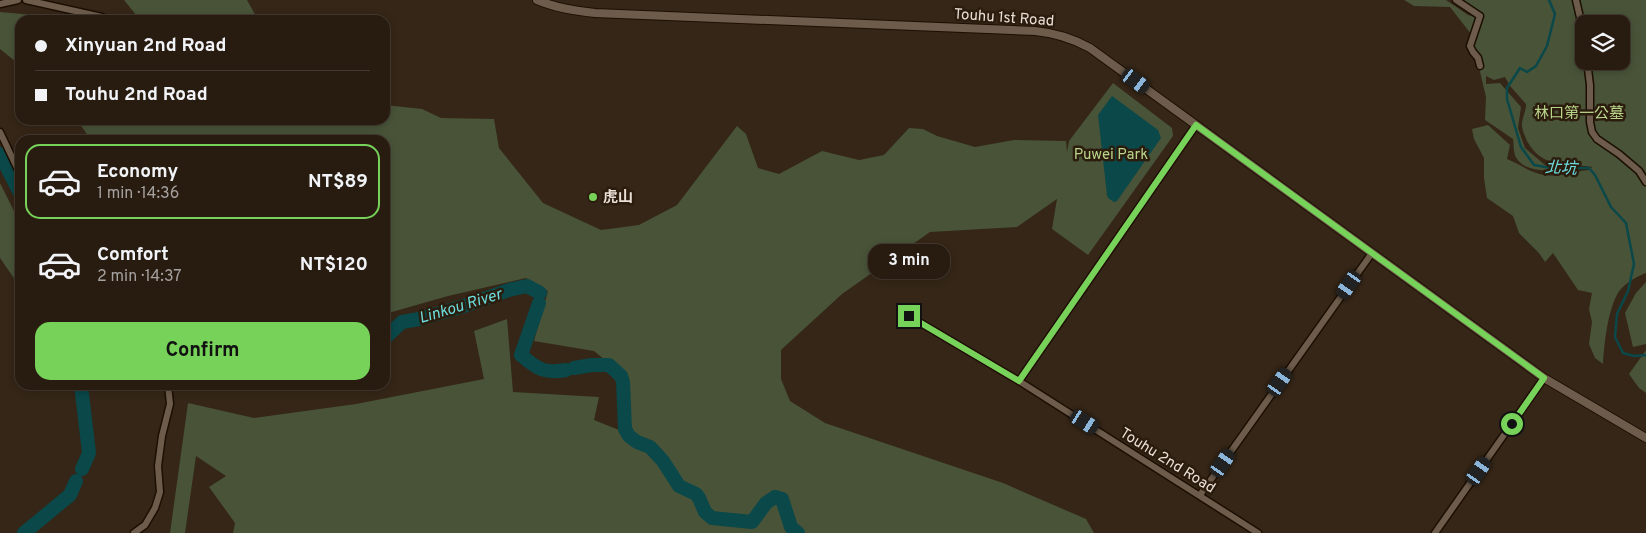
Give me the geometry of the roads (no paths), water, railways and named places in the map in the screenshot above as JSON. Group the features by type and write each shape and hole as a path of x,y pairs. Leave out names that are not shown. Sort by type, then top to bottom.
{"street":[{"path":"0,4 18,0"},
{"path":"27,0 93,15"},
{"name":"Touhu 1st Road","path":"537,0 548,5 570,10 596,13 1054,32 1073,39 1090,48 1544,378 1646,438"},
{"path":"1456,0 1480,16 1470,46 1472,52 1478,58 1480,66"},
{"path":"1576,0 1579,15"},
{"path":"1588,70 1592,132 1597,139 1639,171 1646,182"},
{"path":"1019,381 1196,125"},
{"path":"0,132 15,164"},
{"path":"1200,495 1372,253"},
{"name":"Touhu 2nd Road","path":"909,316 1019,381 1258,533"},
{"path":"1435,533 1544,378"},
{"path":"134,533 146,525 155,508 160,492 158,466 162,436 170,404 169,390"}],"water":[{"path":"1112,96 1158,130 1161,138 1117,201 1114,202 1107,195 1098,115"}],"waterway":[{"name":"北坑","path":"1549,0 1555,14 1547,46 1536,66 1527,72 1520,68 1507,88 1507,99 1521,147 1534,165 1551,168 1589,168 1595,175 1611,207 1626,223 1634,264 1628,291 1617,314 1615,337 1623,353 1634,356 1646,355"},
{"name":"Linkou River","path":"0,154 15,183"},
{"name":"Linkou River","path":"390,333 402,322 464,306 509,290 527,286 540,293"},
{"name":"Linkou River","path":"539,303 521,355 532,364 547,371 566,370"},
{"name":"Linkou River","path":"574,368 609,365 621,376 623,382 625,429 629,436 637,442 650,447 663,461 679,486 696,494 705,512 712,518 752,522 766,503 775,497 782,499 791,527 798,533"},
{"path":"82,390 89,453 82,469"},
{"path":"24,533 70,495 76,481"}],"place":[{"name":"虎山","path":"593,197"}],"park label":[{"name":"林口第一公墓","path":"1579,113"},
{"name":"Puwei Park","path":"1111,154"}]}
